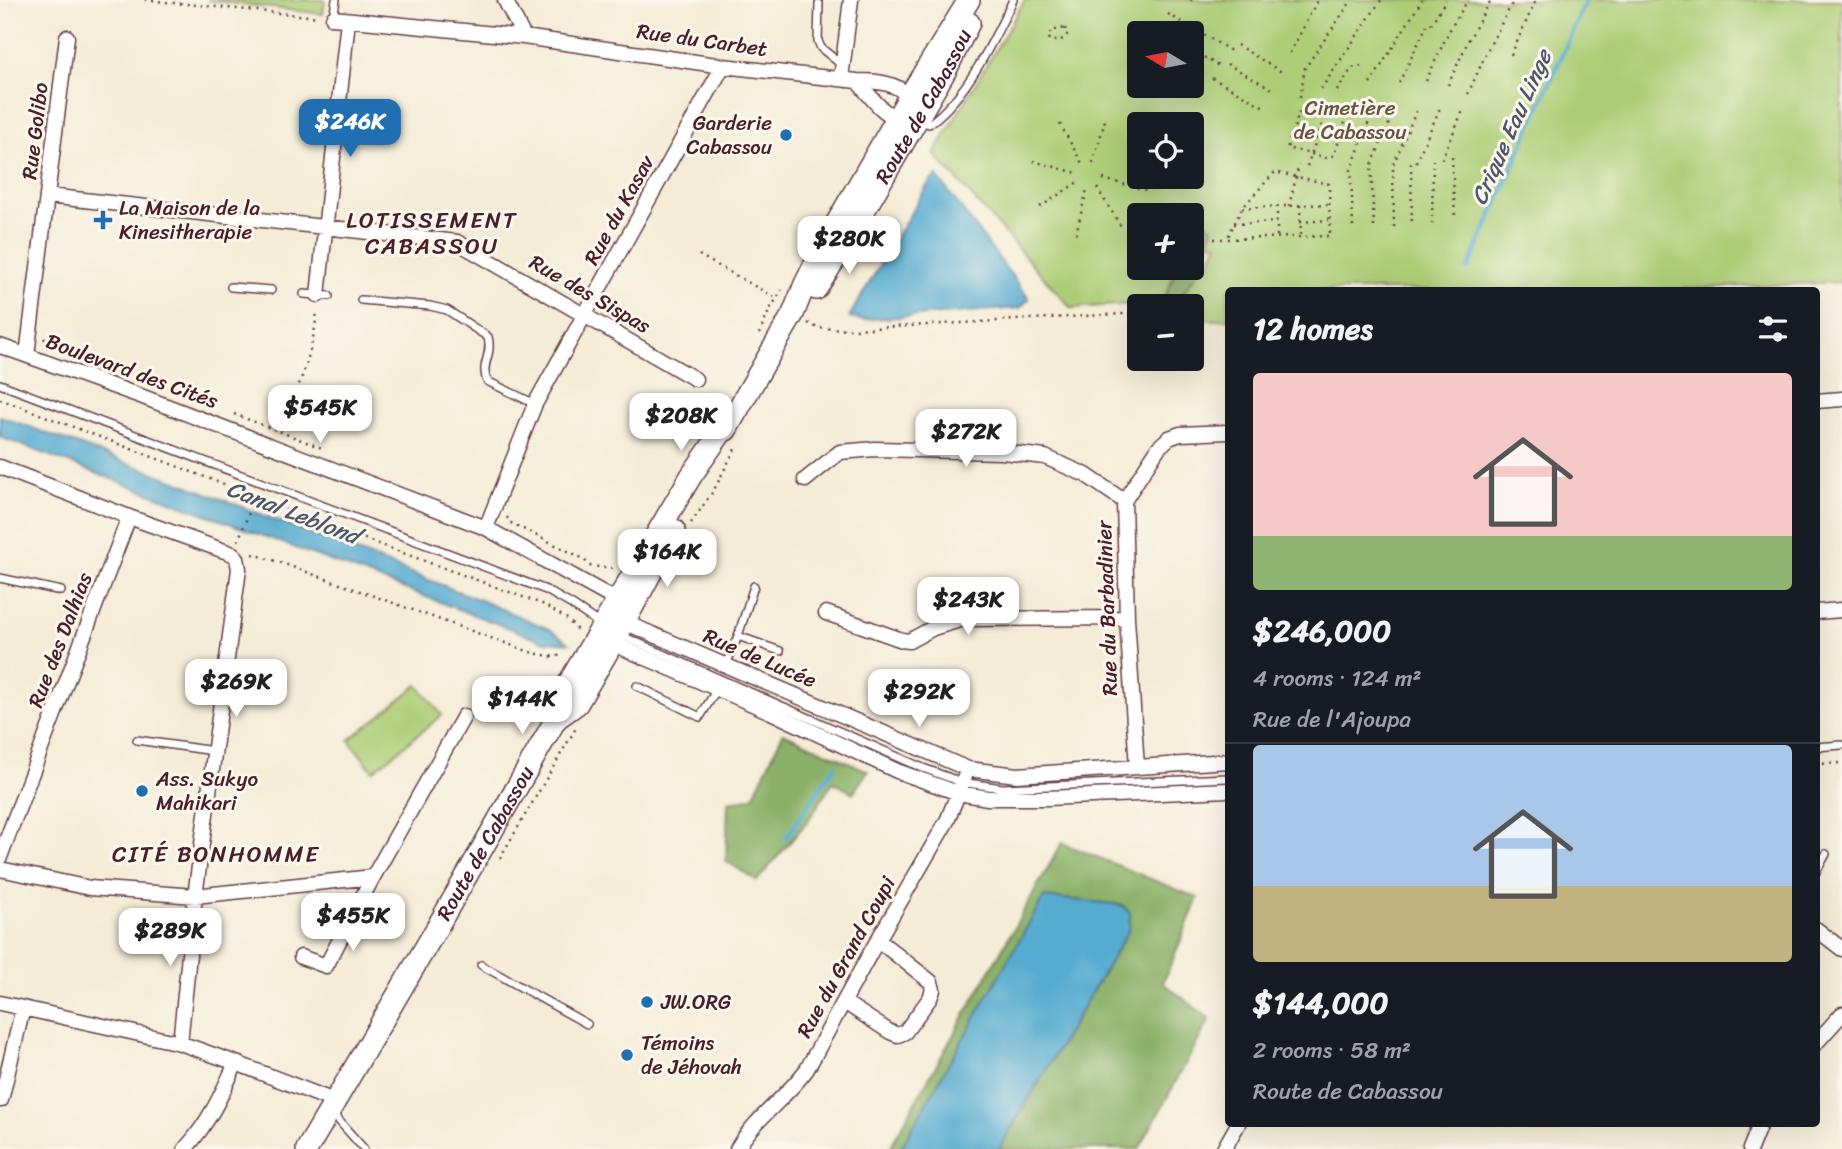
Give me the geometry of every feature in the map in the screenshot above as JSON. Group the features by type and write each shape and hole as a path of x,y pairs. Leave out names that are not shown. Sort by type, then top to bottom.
{"main road":[{"name":"Route de Cabassou","path":"907,120 909,97 969,0"},
{"name":"Route de Cabassou","path":"307,1149 556,719 567,686 617,623 793,314 813,293 844,245 907,120 947,68 980,0"}],"street":[{"path":"505,0 524,37"},
{"path":"841,72 851,0"},
{"name":"Rue du Carbet","path":"341,19 524,37 723,66 841,72 857,81 889,83 909,97"},
{"path":"317,295 341,19"},
{"name":"Rue Golibo","path":"27,355 67,37"},
{"name":"Rue du Kasav","path":"486,528 535,404 723,66"},
{"path":"857,81 888,115 907,120"},
{"name":"Rue des Sispas","path":"48,196 457,242 695,379"},
{"name":"Boulevard des Cités","path":"0,346 486,528 617,623"},
{"path":"1820,401 1842,399"},
{"name":"Rue du Barbadinier","path":"1136,767 1126,618 1124,500 1159,447 1169,438 1180,434 1225,432"},
{"path":"805,480 840,452 875,449 1003,452 1045,457 1086,475 1124,500"},
{"path":"0,467 235,556 239,569 195,897 180,1044"},
{"name":"Rue des Dalhias","path":"0,857 129,517"},
{"path":"1820,612 1842,610"},
{"path":"826,613 909,641 933,628 963,619 1126,618"},
{"path":"617,623 718,688 897,771 963,781 988,798 1046,799 1225,790"},
{"name":"Rue de Lucée","path":"617,623 725,666 963,781 1225,761"},
{"path":"301,957 326,966 464,716"},
{"name":"Rue du Grand Coupi","path":"737,1149 753,1126 797,1083 807,1069 947,821 963,781"},
{"path":"0,869 90,888 195,897 373,877"},
{"path":"1820,932 1842,949"},
{"path":"844,1002 898,1035 905,1032 930,998 933,990 931,982 878,940"},
{"path":"0,1003 180,1044 236,1063 332,1105"},
{"path":"1,1100 23,1008"},
{"path":"1820,1039 1842,1014"},
{"path":"185,1149 209,1119 236,1063"},
{"path":"1224,1149 1236,1127"},
{"path":"1751,1149 1759,1127"}],"lane":[{"path":"336,0 341,19"},
{"path":"907,120 929,124 968,83 1013,0"},
{"path":"819,4 818,41 841,72"},
{"path":"231,287 271,290"},
{"path":"361,300 447,310 488,337 491,348 483,370 487,381 535,404"},
{"path":"0,384 546,590 572,605 617,623 923,768 963,781 1002,788 1225,778"},
{"path":"0,578 61,591"},
{"path":"725,666 754,586"},
{"path":"738,636 780,651"},
{"path":"636,686 700,717 718,688"},
{"path":"136,740 214,751"},
{"path":"1820,747 1842,745"},
{"path":"1820,865 1826,854"},
{"path":"481,965 587,1024"},
{"path":"332,1105 364,1149"}],"path":[{"path":"145,0 341,19"},
{"path":"1300,97 1305,68 1352,0"},
{"path":"1321,89 1381,0"},
{"path":"1370,84 1423,0"},
{"path":"1399,83 1429,24 1446,0"},
{"path":"1426,81 1449,31 1468,0"},
{"path":"1448,85 1491,0"},
{"path":"1468,94 1514,0"},
{"path":"1511,55 1536,0"},
{"path":"1290,53 1317,1"},
{"path":"1168,14 1233,52"},
{"path":"1065,28 1068,34 1060,41 1051,41 1048,37 1051,31 1065,28"},
{"path":"1237,46 1285,74"},
{"path":"1204,57 1222,68"},
{"path":"1227,64 1276,91"},
{"path":"1338,91 1352,68 1362,66"},
{"path":"1212,78 1266,108"},
{"path":"1320,105 1328,106 1349,111 1334,155 1326,158 1287,148 1300,111 1320,105"},
{"path":"1307,166 1328,106"},
{"path":"1416,162 1441,106"},
{"path":"1374,228 1371,167 1395,109"},
{"path":"1394,227 1393,165 1418,109"},
{"path":"1353,228 1351,170 1373,110"},
{"path":"1442,159 1463,110"},
{"path":"1093,163 1106,117"},
{"path":"1060,124 1083,165"},
{"path":"1452,158 1455,219"},
{"path":"1432,224 1433,160"},
{"path":"1033,161 1077,173"},
{"path":"1411,163 1412,226"},
{"path":"1289,206 1299,165"},
{"path":"1214,239 1227,239 1301,236 1330,236 1329,184 1275,172 1242,208 1227,239"},
{"path":"1103,179 1149,191"},
{"path":"1040,206 1078,182"},
{"path":"1097,188 1122,228"},
{"path":"1076,234 1087,189"},
{"path":"1242,208 1329,204"},
{"path":"1300,205 1301,236"},
{"path":"1276,206 1277,237"},
{"path":"1300,222 1329,220"},
{"path":"1234,224 1277,222"},
{"path":"699,255 776,298"},
{"path":"759,333 782,289"},
{"path":"278,440 316,333 317,295"},
{"path":"818,328 855,329 1127,314"},
{"path":"0,399 242,491 253,503"},
{"path":"691,524 714,489 737,445"},
{"path":"240,537 257,491"},
{"path":"253,503 264,502 518,594 566,618"},
{"path":"506,510 509,522 584,559 589,566"},
{"path":"235,556 250,554 276,561 533,653 555,657 564,654"},
{"path":"495,865 581,720"},
{"path":"1820,764 1842,763"}],"green space":[{"path":"207,0 325,0 323,14"},
{"name":"Cimetière de Cabassou","path":"1025,0 1842,0 1842,282 1723,287 1225,287 1225,319 1204,320 1204,294 1182,294 1192,280 1204,280 1204,267 1208,267 1218,243 1209,242 1213,228 1204,221 1204,203 1127,203 1127,280 1172,280 1166,294 1127,294 1127,304 1071,308 934,154"},
{"path":"1204,221 1213,228 1204,252"},
{"path":"1172,280 1192,280 1182,294 1166,294"},
{"path":"418,685 442,715 373,771 349,740"},
{"path":"783,733 868,771 853,793 833,782 808,821 757,881 726,861 728,802 753,797"},
{"path":"1062,843 1198,898 1163,983 1210,1019 1139,1149 999,1149 1129,929 1130,914 1123,906 1045,897 900,1149 889,1149"}],"water":[{"path":"937,176 1029,299 1020,308 861,320 849,317 930,181"},
{"path":"0,416 181,483 475,598 549,629 569,643 543,641 0,437"},
{"path":"1044,897 1123,906 1130,913 1129,929 999,1149 900,1149"}],"waterway":[{"name":"Crique Eau Linge","path":"1468,269 1586,0"},
{"path":"786,838 835,766"}],"place":[{"name":"Garderie Cabassou","path":"786,135"},
{"name":"La Maison de la Kinesitherapie","path":"103,220"},
{"name":"Ass. Sukyo Mahikari","path":"142,791"},
{"name":"JW.ORG","path":"647,1002"},
{"name":"Témoins de Jéhovah","path":"627,1055"}],"district":[{"name":"LOTISSEMENT CABASSOU","path":"432,233"},
{"name":"CITÉ BONHOMME","path":"216,854"}],"water label":[{"name":"Canal Leblond","path":"293,512"}]}
